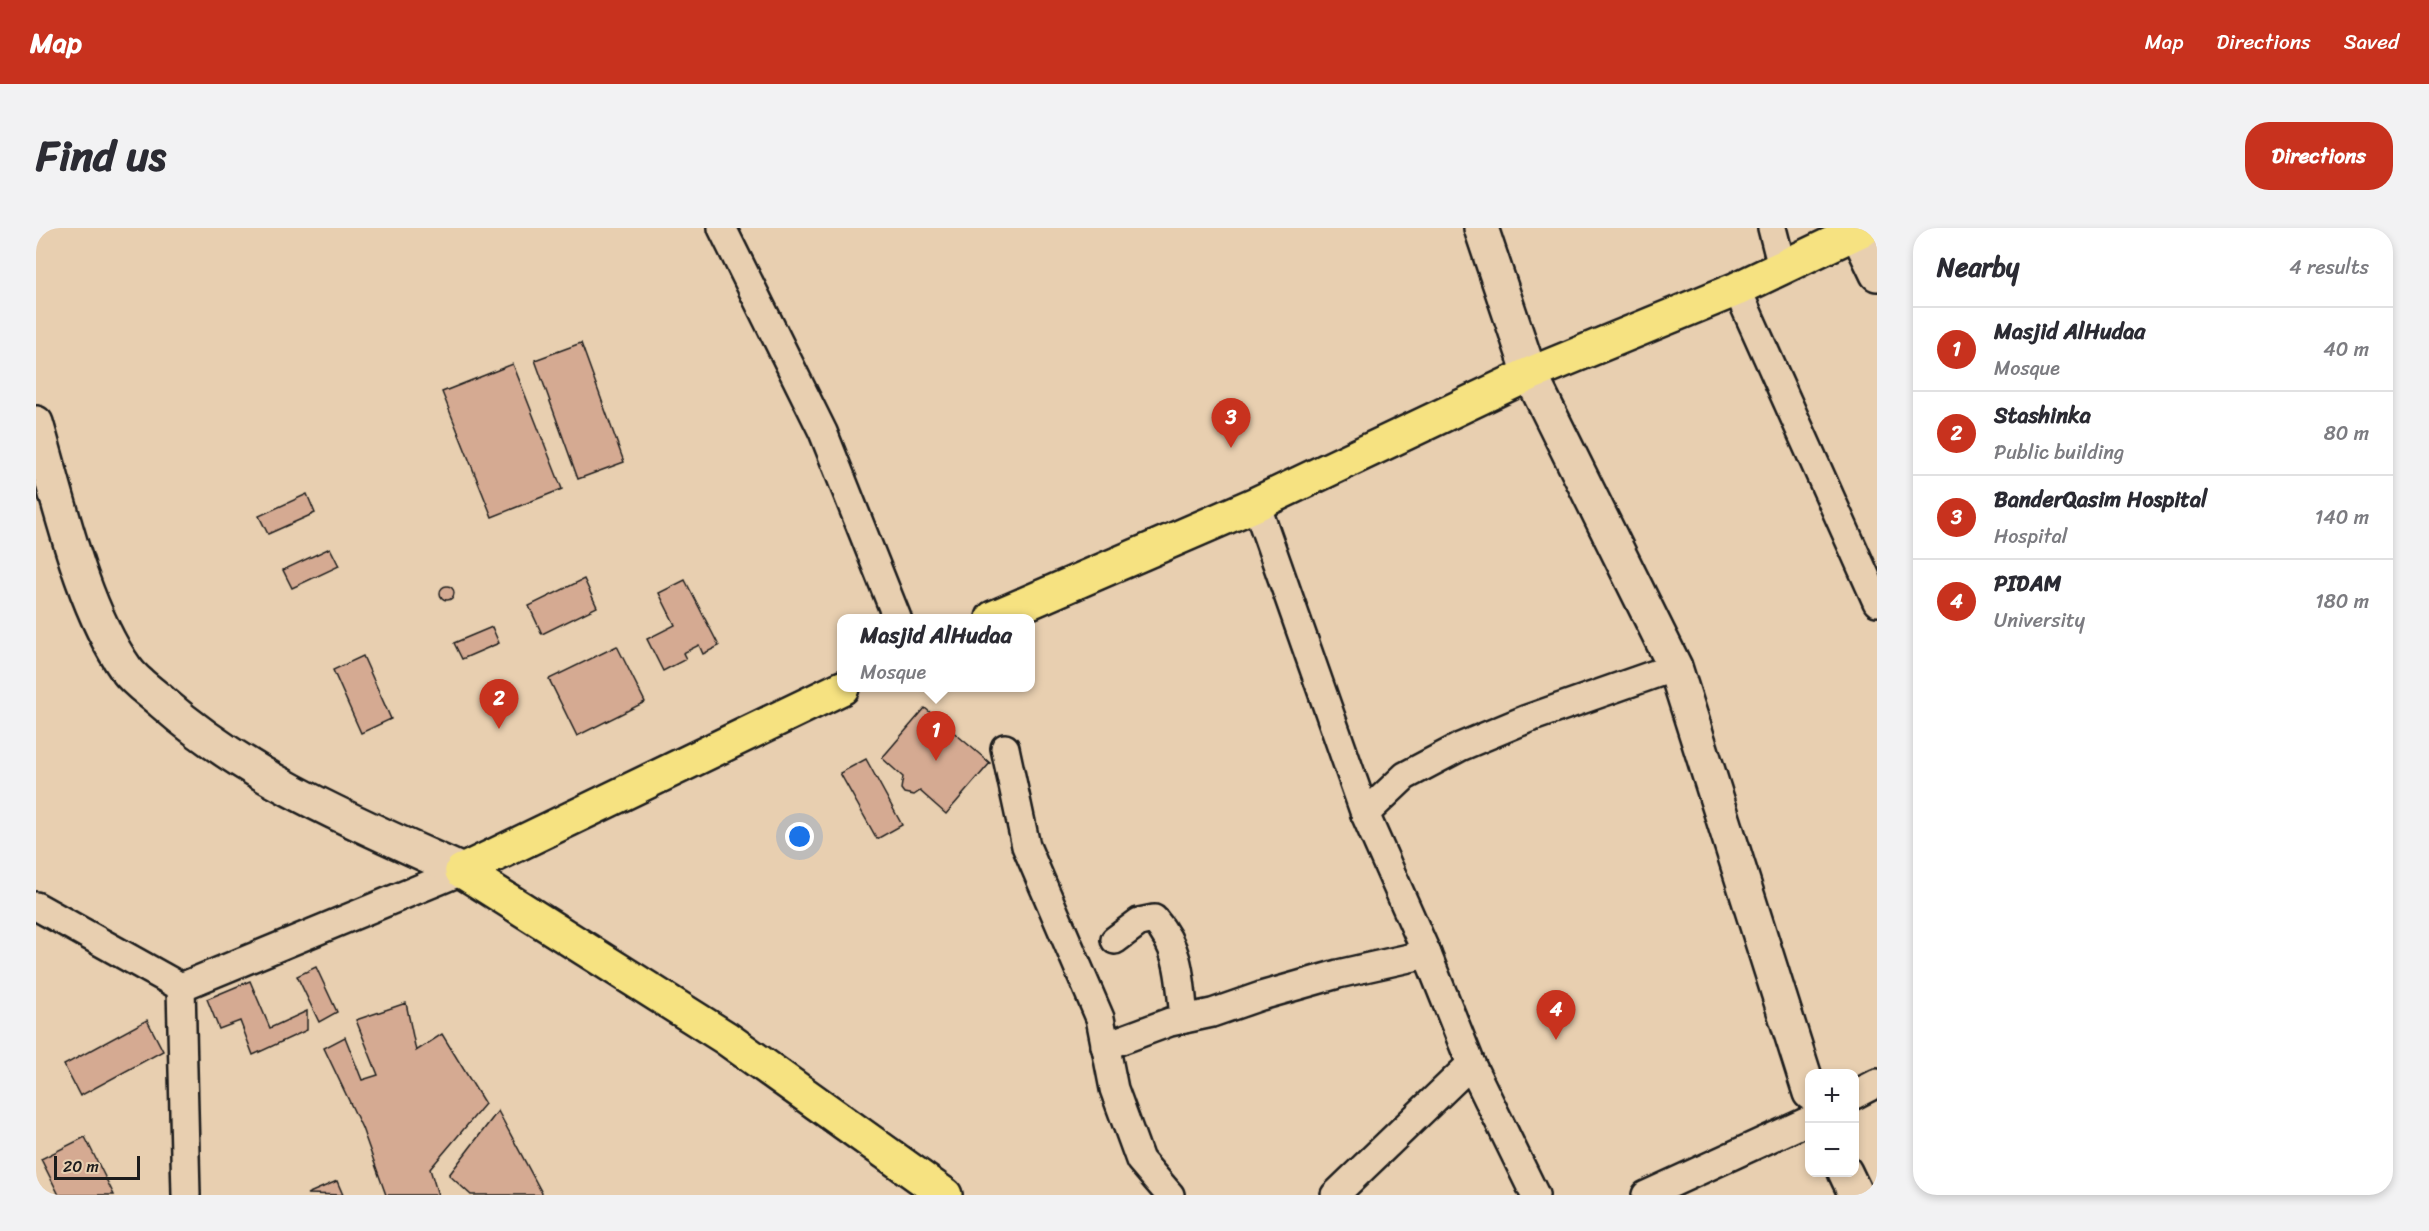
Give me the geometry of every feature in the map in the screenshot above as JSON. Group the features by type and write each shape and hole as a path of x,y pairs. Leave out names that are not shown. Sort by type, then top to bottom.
{"main road":[{"path":"1002,614 1256,504 1530,374 1737,288 1861,230"},
{"path":"462,871 837,689"},
{"path":"462,871 726,1038 945,1195"}],"street":[{"path":"1482,228 1530,374 1675,667 1805,1081"},
{"path":"1772,228 1782,267"},
{"path":"1861,230 1877,274"},
{"path":"733,231 823,432 895,614"},
{"path":"1737,288 1877,602"},
{"path":"36,423 80,570 101,626 127,671 183,720 277,783 338,815 462,871"},
{"path":"1256,504 1365,814 1427,954 1472,1064 1535,1195"},
{"path":"1365,814 1405,776 1460,747 1527,719 1675,667"},
{"path":"1005,748 1026,846 1101,1018 1114,1089 1140,1160 1170,1195"},
{"path":"180,987 462,871"},
{"path":"36,906 180,987"},
{"path":"1115,940 1143,920 1154,919 1161,927 1167,934 1179,966 1184,1019"},
{"path":"1105,1046 1184,1019 1338,974 1427,954"},
{"path":"180,987 186,1195"},
{"path":"1335,1195 1472,1064"},
{"path":"1859,1092 1877,1083"},
{"path":"1646,1195 1805,1122"},
{"path":"1847,1177 1856,1195"}],"building":[{"path":"581,343 624,462 578,479 535,360"},
{"path":"513,364 562,489 492,517 442,392"},
{"path":"307,494 315,513 268,534 259,516"},
{"path":"330,548 339,566 292,588 283,570"},
{"path":"584,579 597,607 542,634 529,606"},
{"path":"685,580 719,646 703,654 699,645 683,653 686,659 663,671 647,639 675,625 659,593"},
{"path":"444,586 450,586 454,593 450,600 444,600 440,596 440,590"},
{"path":"492,627 499,643 462,659 454,643"},
{"path":"617,646 645,702 577,736 549,679"},
{"path":"363,656 391,719 361,733 333,670"},
{"path":"925,708 990,763 946,814 920,791 914,795 904,793 901,789 903,777 882,758"},
{"path":"866,759 902,825 877,839 840,773"},
{"path":"316,967 337,1012 319,1022 297,976"},
{"path":"250,981 270,1028 307,1011 307,1030 253,1055 240,1021 219,1029 207,999"},
{"path":"406,1003 416,1051 442,1034 485,1104 430,1169 438,1195 386,1195 362,1128 324,1048 345,1037 362,1080 378,1075 356,1020"},
{"path":"147,1020 163,1051 80,1096 64,1065"},
{"path":"498,1111 543,1195 471,1195 449,1175"},
{"path":"85,1137 114,1195 59,1195 41,1159"},
{"path":"337,1181 343,1195 307,1194"}],"place":[{"name":"BanderQasim Hospital","path":"1231,448"},
{"name":"Stashinka","path":"499,729"},
{"name":"Masjid AlHudaa","path":"936,761"},
{"name":"PIDAM","path":"1556,1040"}]}
